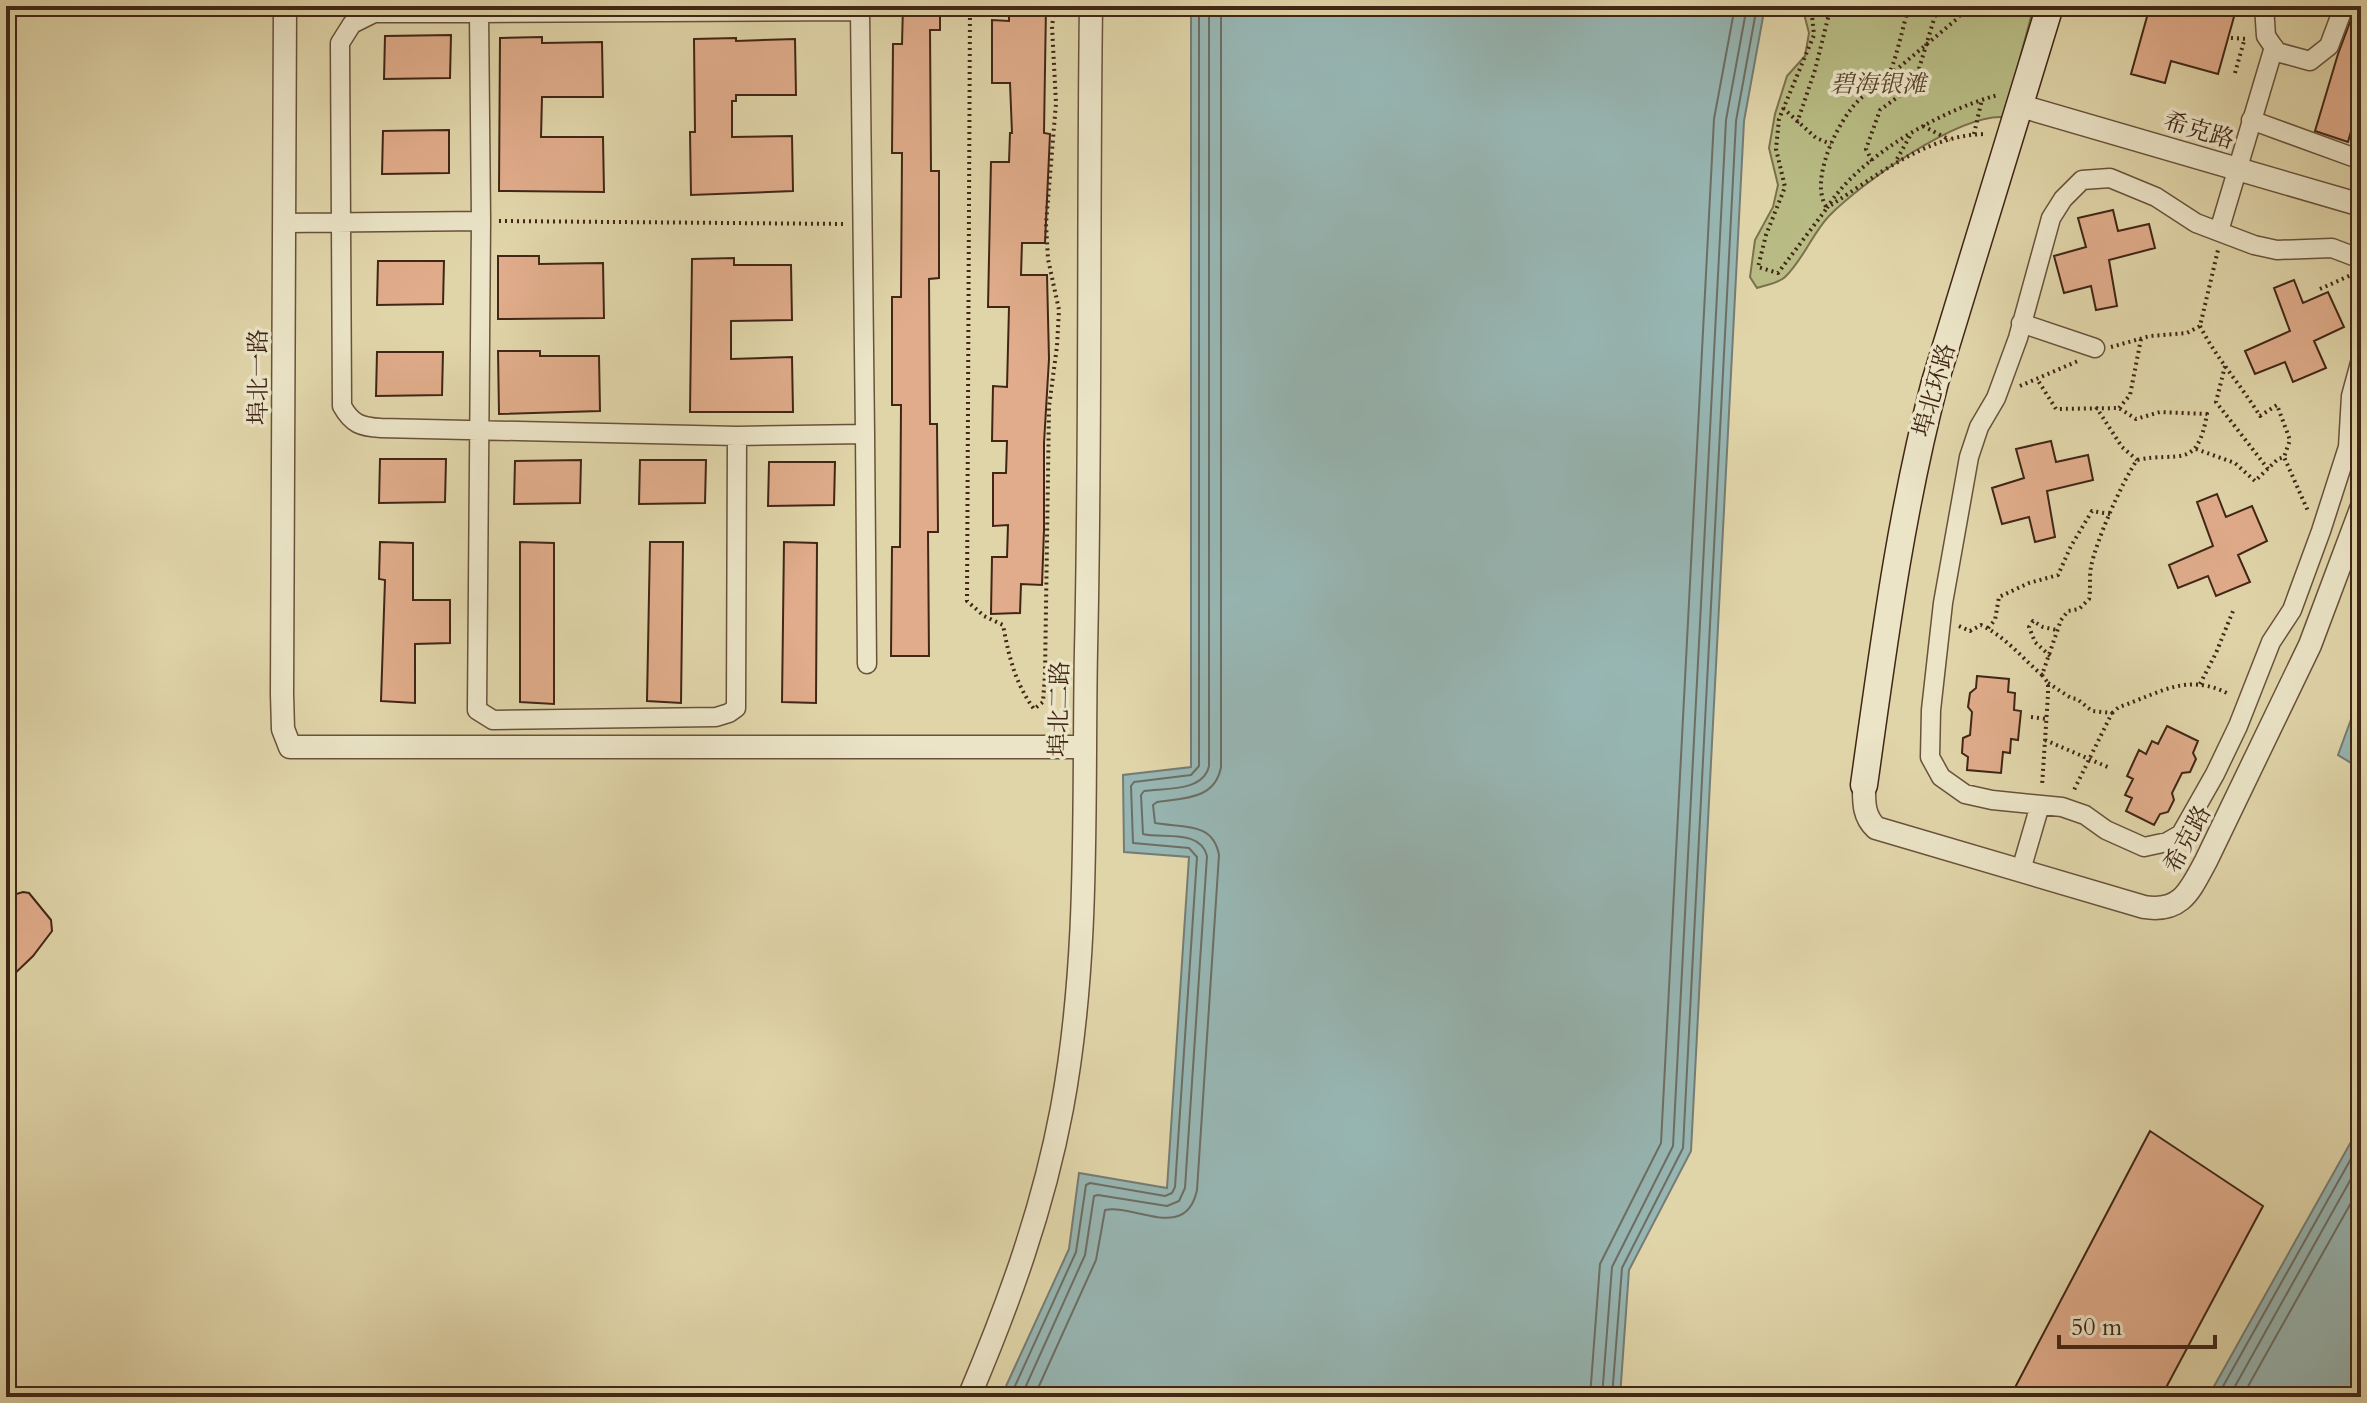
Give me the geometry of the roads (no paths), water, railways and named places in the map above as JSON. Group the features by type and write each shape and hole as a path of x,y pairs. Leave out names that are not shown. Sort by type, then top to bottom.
{"main road":[{"name":"埠北环路","path":"1864,785 1890,604 1919,441 2010,100 2050,6"}],"street":[{"name":"埠北一路","path":"285,6 282,694 283,729 290,747 1084,747"},
{"name":"埠北二路","path":"969,1397 1021,1267 1041,1200 1062,1106 1077,986 1085,830 1091,6"},
{"path":"2264,6 2266,36 2277,52 2310,61 2329,46 2344,6"},
{"path":"865,434 737,436 479,431 362,427 349,419 342,406 340,43 352,24 374,13 860,9 865,434 867,664"},
{"path":"479,10 481,221 477,710 493,720 716,717 736,708 737,436"},
{"path":"2219,231 2274,47"},
{"name":"希克路","path":"2010,100 2361,205"},
{"path":"2251,120 2361,160"},
{"path":"2226,134 2244,141"},
{"path":"2361,259 2332,248 2277,250 2254,245 2196,223 2156,197 2110,178 2082,180 2063,199 2051,218 1996,398 1979,427 1969,457 1942,614 1931,710 1930,757 1941,777 1965,794 2067,809 2085,815 2106,830 2144,847 2167,842 2181,834 2215,774 2247,705 2271,642 2292,610 2320,536 2348,447 2351,396 2361,359"},
{"path":"284,223 481,221"},
{"path":"2021,323 2095,348"},
{"name":"希克路","path":"1864,785 1868,821 1876,828 2156,909 2168,908 2190,890 2236,801 2310,645 2361,509"},
{"path":"2021,870 2040,805"}],"water":[{"path":"1191,6 1765,6 1744,121 1691,1151 1629,1270 1620,1397 1001,1397 1069,1249 1079,1173 1167,1188 1189,857 1124,852 1123,775 1191,767"},
{"path":"2361,692 2361,769 2338,755"},
{"path":"2361,1124 2361,1397 2208,1397"}],"park label":[{"name":"碧海银滩","path":"1878,84"}]}
